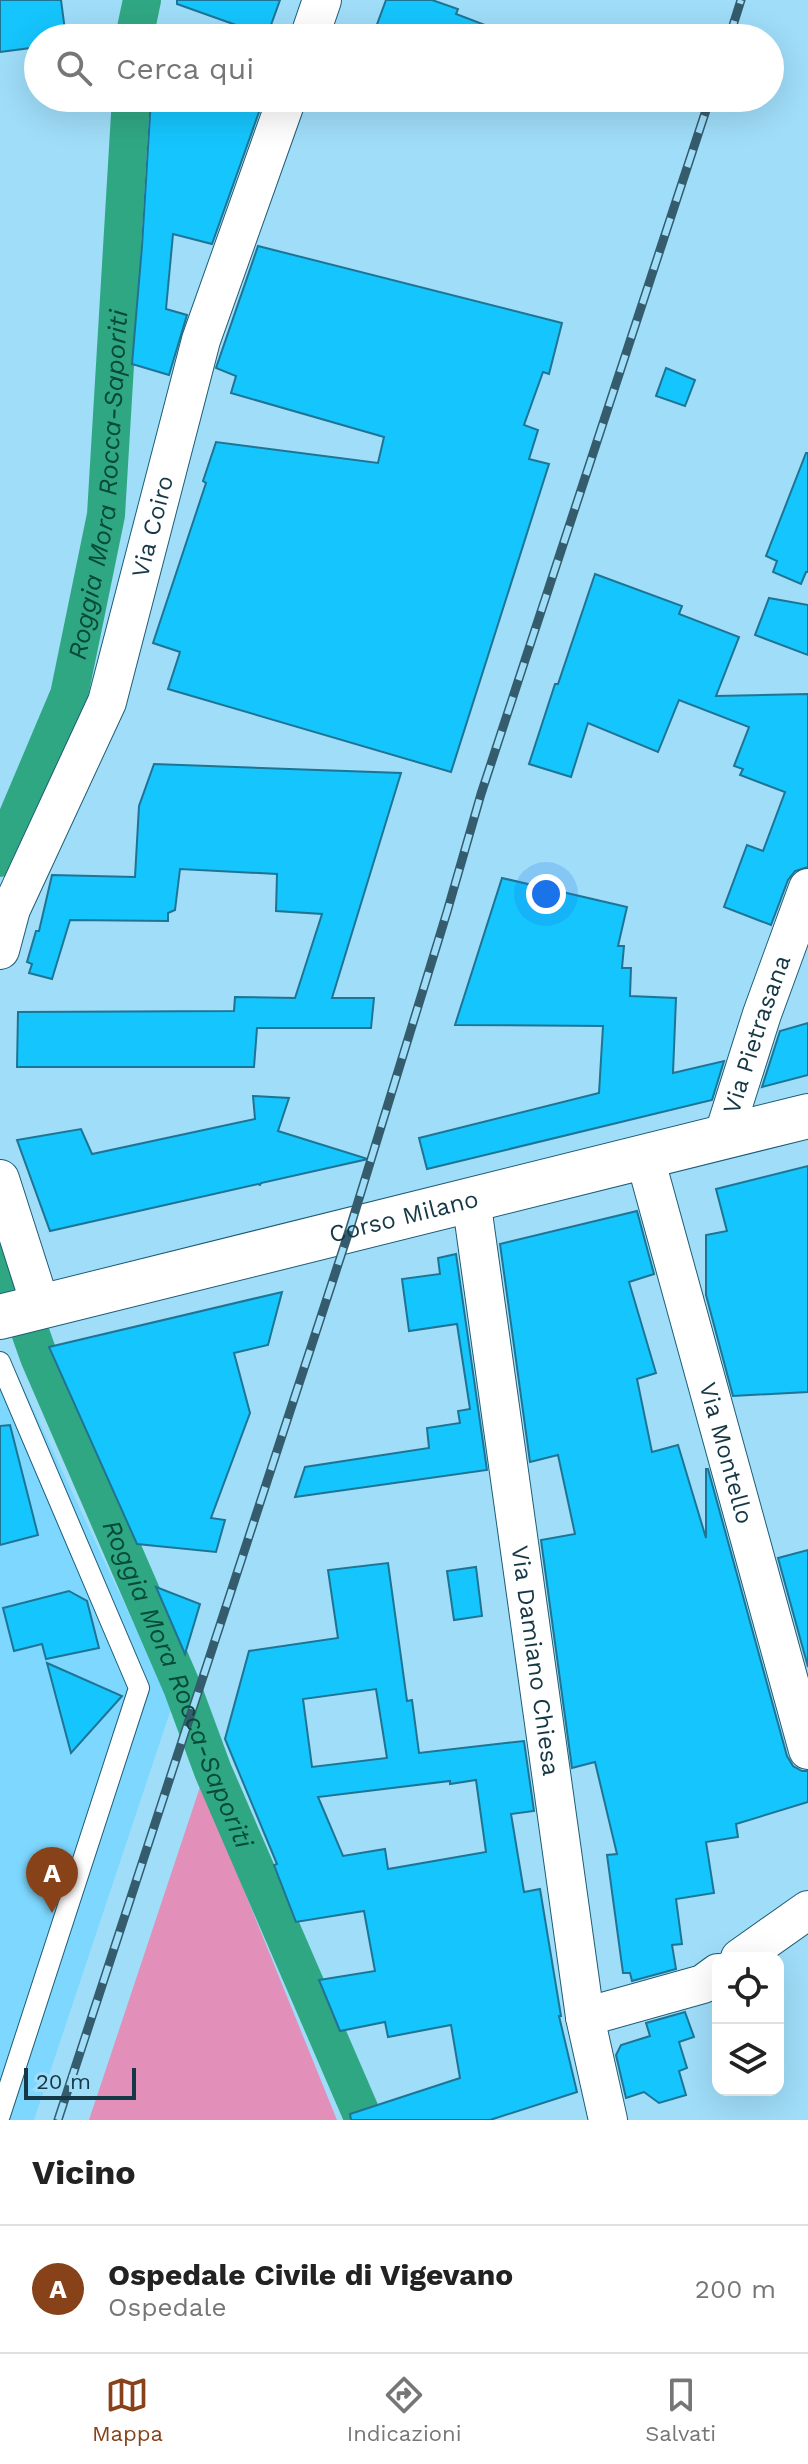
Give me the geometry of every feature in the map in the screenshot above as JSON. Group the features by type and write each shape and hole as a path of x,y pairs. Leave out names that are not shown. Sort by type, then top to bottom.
{"street":[{"path":"314,24 322,0"},
{"name":"Via Coiro","path":"0,950 11,909 107,702 201,340 282,112"},
{"name":"Via Pietrasana","path":"723,1137 762,1014 808,888"},
{"name":"Corso Milano","path":"26,1310 808,1116"},
{"name":"Via Montello","path":"645,1158 808,1750"},
{"path":"0,1179 26,1310"},
{"name":"Via Damiano Chiesa","path":"471,1199 585,2017 608,2120"},
{"path":"748,1952 808,1910"},
{"path":"585,2017 703,1984 712,1977"}],"lane":[{"path":"0,1362 139,1688 0,2115"}],"shaded area":[{"path":"15,1370 172,1706 34,2120 0,2120 0,1375"},
{"path":"201,1784 337,2120 89,2120"}],"building":[{"path":"0,0 61,0 64,24 24,24 24,49 0,52"},
{"path":"177,0 280,0 271,24 233,24 177,4"},
{"path":"386,0 432,0 458,9 456,14 482,24 377,24"},
{"path":"150,112 259,112 212,244 173,234 166,309 187,315 169,375 132,364"},
{"path":"258,246 562,323 549,374 543,372 524,425 538,430 529,459 549,464 451,772 168,689 180,652 153,643 206,483 203,481 216,442 378,463 384,437 231,393 236,376 216,368"},
{"path":"666,368 695,380 685,406 656,396"},
{"path":"806,453 808,572 801,584 773,572 777,561 766,556"},
{"path":"595,574 682,606 679,614 739,637 716,696 808,694 808,867 795,871 788,880 771,925 724,907 747,845 763,851 785,792 740,775 743,769 734,766 749,727 679,700 658,752 588,723 571,777 529,764"},
{"path":"769,598 808,605 808,655 755,635"},
{"path":"154,764 401,773 332,998 374,998 371,1028 257,1028 254,1067 17,1067 18,1012 234,1011 235,997 295,998 322,914 276,911 277,874 180,869 175,910 168,913 168,921 70,920 52,979 29,973 32,964 27,962 36,931 39,931 52,875 135,877 139,806"},
{"path":"502,878 627,907 618,946 624,946 622,968 631,968 630,996 676,998 673,1073 724,1061 712,1100 427,1169 419,1138 599,1093 603,1026 455,1025"},
{"path":"808,1023 808,1075 762,1087 780,1031"},
{"path":"253,1096 289,1098 278,1131 368,1159 50,1231 17,1140 81,1129 92,1154 255,1119"},
{"path":"808,1166 808,1392 733,1396 706,1295 706,1235 727,1231 716,1189"},
{"path":"637,1211 654,1274 629,1282 656,1373 637,1379 652,1452 678,1445 706,1538 708,1469 787,1756 793,1766 808,1771 808,1802 736,1824 738,1837 706,1842 714,1893 676,1899 682,1944 672,1945 676,1969 632,1981 630,1973 623,1973 607,1855 617,1854 595,1762 572,1768 541,1540 575,1534 558,1455 530,1462 500,1244"},
{"path":"456,1254 487,1470 295,1497 305,1467 429,1448 427,1428 460,1423 458,1411 470,1409 457,1324 409,1331 402,1279 440,1274 438,1258"},
{"path":"282,1292 268,1345 234,1353 250,1413 211,1518 225,1520 216,1552 137,1544 49,1347"},
{"path":"10,1425 38,1535 0,1545 0,1426"},
{"path":"808,1550 808,1667 778,1558"},
{"path":"388,1563 407,1701 412,1700 419,1753 524,1741 534,1811 511,1814 524,1892 540,1889 559,2016 577,2092 490,2120 351,2120 350,2114 460,2078 451,2025 388,2037 385,2022 340,2031 319,1980 375,1971 364,1911 296,1922 274,1865 277,1864 225,1739 249,1651 338,1638 328,1570","holes":["376,1689 387,1758 312,1767 303,1699","476,1780 486,1852 388,1869 385,1849 343,1856 318,1797"]},
{"path":"476,1567 482,1616 454,1620 447,1571"},
{"path":"156,1587 200,1604 185,1654"},
{"path":"69,1591 87,1601 99,1648 46,1659 42,1644 14,1651 3,1608"},
{"path":"47,1663 122,1696 71,1753"},
{"path":"685,2012 694,2037 679,2042 687,2068 679,2071 686,2095 659,2103 644,2092 626,2098 616,2055 621,2045 650,2036 646,2023"}],"waterway":[{"name":"Roggia Mora Rocca-Saporiti","path":"137,24 142,0"},
{"name":"Roggia Mora Rocca-Saporiti","path":"0,858 69,695 106,515 130,112"},
{"name":"Roggia Mora Rocca-Saporiti","path":"0,1247 39,1357 364,2120"}],"railway":[{"path":"733,24 741,0"},
{"path":"58,2120 350,1228 481,794 705,112"}],"place":[{"name":"Ospedale Civile di Vigevano","path":"52,1913"}]}
